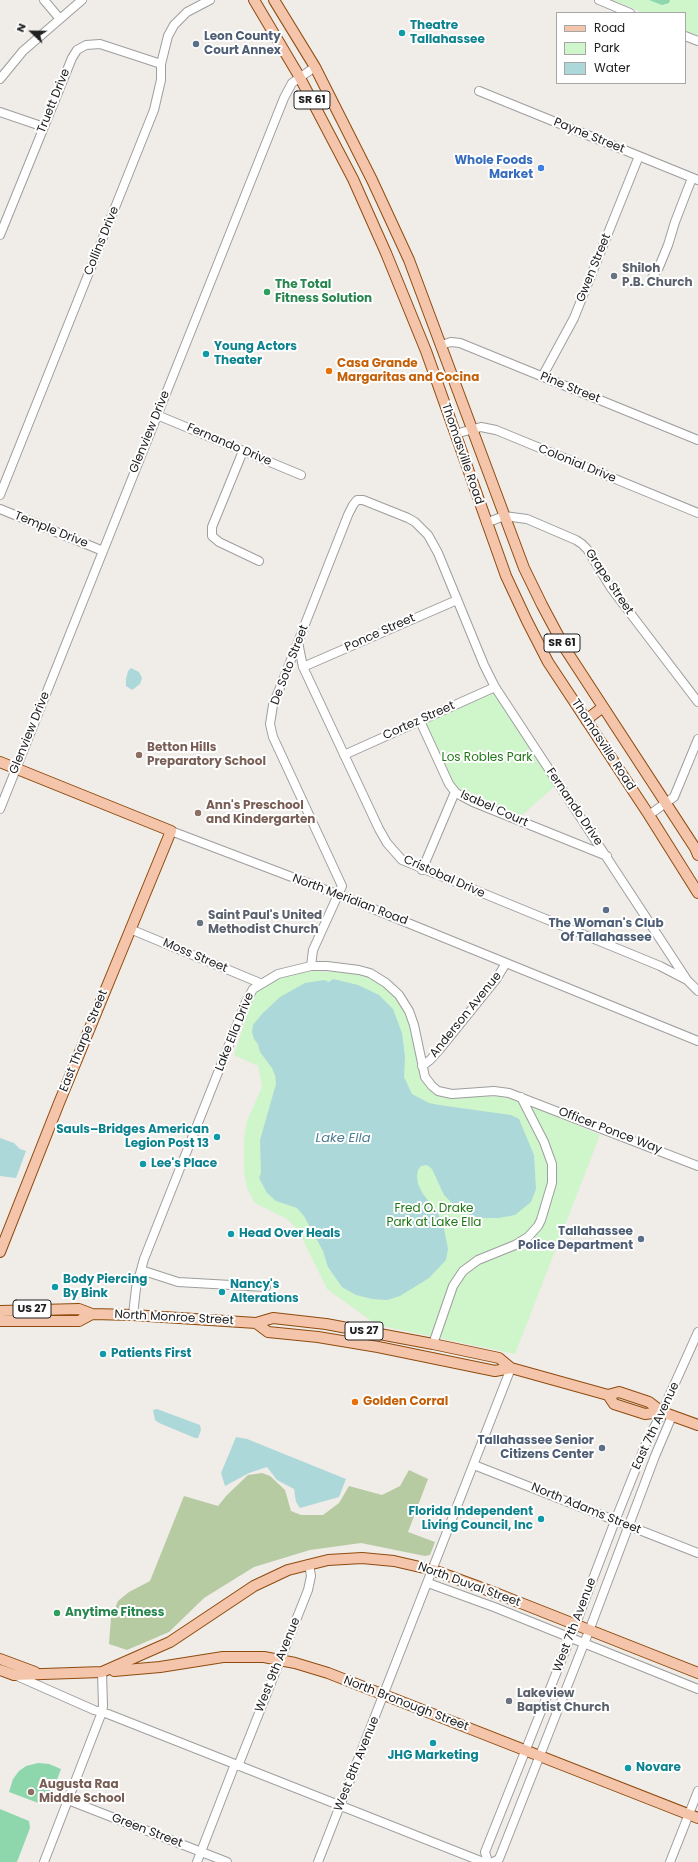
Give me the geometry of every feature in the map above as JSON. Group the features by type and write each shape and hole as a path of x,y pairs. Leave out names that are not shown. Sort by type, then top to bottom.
{"main road":[{"name":"Thomasville Road","path":"254,0 300,76 338,149 392,266 420,337 506,576 527,621 548,662 649,815 698,893"},
{"name":"Thomasville Road","path":"274,0 315,67 353,142 409,260 524,568 542,605 566,650 697,851"},
{"path":"338,149 353,142"},
{"path":"392,266 409,260"},
{"path":"420,337 435,330"},
{"path":"586,720 603,707"},
{"name":"North Meridian Road","path":"0,762 171,831"},
{"name":"East Tharpe Street","path":"0,1252 171,831"},
{"name":"North Monroe Street","path":"0,1311 79,1309 92,1314 133,1315 256,1323 272,1318 326,1324 499,1358 511,1368 608,1395 619,1392 649,1402 662,1412 698,1425"},
{"name":"North Monroe Street","path":"0,1321 79,1321 92,1314"},
{"name":"North Monroe Street","path":"256,1323 268,1332 318,1337 428,1356 495,1371 511,1368"},
{"path":"428,1356 433,1344"},
{"name":"North Duval Street","path":"14,1675 102,1672 170,1642 254,1586 288,1570 328,1560 362,1558 394,1561 433,1570 698,1673"},
{"name":"North Bronough Street","path":"102,1672 160,1667 223,1657 264,1657 295,1663 328,1673 539,1757 693,1816"},
{"path":"0,1659 39,1673"},
{"path":"0,1670 14,1675"}],"street":[{"path":"44,0 60,19"},
{"path":"0,79 23,51 82,0"},
{"name":"Collins Drive","path":"0,495 154,110 160,80 164,46 174,25 187,12 210,0"},
{"path":"599,0 628,12"},
{"path":"686,36 698,41"},
{"name":"Truett Drive","path":"0,235 72,58 78,50 86,45 100,44 161,64"},
{"name":"Glenview Drive","path":"0,809 288,88 300,76 315,67"},
{"name":"Payne Street","path":"479,91 695,179"},
{"path":"0,112 44,127"},
{"name":"Gwen Street","path":"542,377 574,318 639,156"},
{"path":"652,278 659,267 695,179"},
{"name":"Pine Street","path":"441,345 451,342 460,343 698,440"},
{"name":"Fernando Drive","path":"157,415 301,475"},
{"name":"Colonial Drive","path":"455,434 481,427 496,430 698,513"},
{"path":"243,451 212,527 212,536 219,542 259,561"},
{"name":"Fernando Drive","path":"357,500 363,500 408,518 422,528 428,535 438,553 484,665 495,687 688,980 698,991"},
{"name":"De Soto Street","path":"339,895 342,886 272,737 271,727 273,705 348,515 357,500"},
{"name":"Temple Drive","path":"0,510 103,551"},
{"name":"Grape Street","path":"486,523 504,516 527,519 576,540 587,549 611,588 698,702"},
{"name":"Ponce Street","path":"303,667 457,600"},
{"name":"Cristobal Drive","path":"298,642 303,667 344,755 387,843 402,860 422,870 660,966 688,980"},
{"name":"Cortez Street","path":"344,755 495,687"},
{"name":"Isabel Court","path":"420,721 449,784 455,792 473,802 607,856"},
{"path":"649,815 674,797 698,740"},
{"path":"422,870 455,792"},
{"name":"North Meridian Road","path":"171,831 339,895 698,1041"},
{"path":"311,966 313,950 339,895"},
{"name":"Moss Street","path":"130,929 260,983"},
{"name":"Anderson Avenue","path":"422,1066 439,1050 497,978 506,963"},
{"name":"Lake Ella Drive","path":"133,1315 136,1288 144,1259 246,1002 253,989 260,983 278,974 311,966 327,966 370,973 386,983 399,995 409,1011 414,1025 422,1066 428,1082 438,1091 446,1093 499,1092 521,1097"},
{"path":"433,1344 453,1286 464,1271 478,1260 515,1245 528,1237 538,1226 541,1220 552,1183 552,1164 544,1142 521,1097"},
{"name":"Officer Ponce Way","path":"521,1097 698,1166"},
{"path":"141,1270 178,1282 266,1287"},
{"name":"East 7th Avenue","path":"615,1521 639,1459 698,1332"},
{"name":"West 8th Avenue","path":"318,1862 511,1368"},
{"name":"East 7th Avenue","path":"630,1526 652,1464 672,1416"},
{"path":"639,1459 652,1464"},
{"name":"North Adams Street","path":"474,1465 698,1553"},
{"name":"West 7th Avenue","path":"488,1862 485,1852 544,1706 615,1521"},
{"name":"West 7th Avenue","path":"493,1862 499,1859 630,1526"},
{"name":"West 9th Avenue","path":"197,1862 308,1590 311,1576 309,1564"},
{"name":"North Duval Street","path":"428,1583 494,1607 584,1645 698,1689"},
{"path":"44,1862 102,1712 102,1672"},
{"path":"14,1675 94,1710 483,1862"},
{"path":"544,1706 557,1712"},
{"path":"670,1862 693,1816 698,1791"},
{"name":"Green Street","path":"68,1800 226,1862"}],"green space":[{"path":"613,0 698,0 698,36 686,30 686,12 642,12"},
{"path":"649,0 670,0 669,3 662,5"},
{"name":"Los Robles Park","path":"494,691 555,786 520,817 467,797 454,787 426,727 427,721"},
{"name":"Lake Ella","path":"310,971 355,973 370,977 386,987 397,999 409,1019 421,1081 433,1092 448,1098 502,1096 539,1109 600,1135 515,1354 377,1325 327,1289 298,1230 287,1219 255,1203 247,1188 244,1171 244,1138 247,1121 262,1087 258,1066 234,1055 252,1000 259,990 273,980"},
{"path":"409,1470 428,1479 408,1532 435,1542 430,1555 425,1556 361,1543 310,1550 254,1567 204,1598 169,1632 127,1650 109,1644 111,1618 118,1601 129,1592 150,1581 184,1496 218,1506 248,1475 262,1473 270,1476 285,1490 291,1511 301,1515 323,1515 339,1503 349,1486 382,1495 400,1486"},
{"path":"38,1763 49,1764 61,1769 49,1801 41,1804 9,1792 13,1779 19,1771 26,1766"},
{"path":"0,1809 29,1821 30,1828 17,1862 0,1862"}],"water":[{"path":"131,668 139,672 142,678 140,684 132,690 126,686 128,671"},
{"name":"Lake Ella","path":"333,979 358,985 379,995 393,1009 402,1033 405,1057 404,1077 412,1094 429,1103 511,1115 519,1119 534,1155 536,1189 531,1202 515,1215 499,1218 482,1218 466,1214 459,1210 444,1195 432,1169 427,1165 421,1166 418,1170 417,1176 418,1184 423,1194 438,1213 444,1229 448,1249 446,1260 429,1278 400,1296 387,1300 372,1299 356,1295 342,1287 328,1267 323,1251 304,1216 297,1208 276,1201 267,1193 259,1178 261,1173 260,1140 276,1084 275,1075 272,1068 260,1052 258,1044 254,1039 252,1032 253,1025 280,997 305,983 324,980 329,982"},
{"path":"0,1138 14,1143 20,1149 26,1151 16,1178 0,1176"},
{"path":"157,1409 200,1425 201,1430 198,1438 159,1423 155,1420 153,1410"},
{"path":"236,1437 247,1439 346,1479 339,1497 300,1508 296,1502 294,1489 277,1480 267,1467 249,1473 225,1486 221,1473"}],"place":[{"name":"Theatre Tallahassee","path":"402,33"},
{"name":"Leon County Court Annex","path":"196,44"},
{"name":"Whole Foods Market","path":"541,168"},
{"name":"Shiloh P.B. Church","path":"614,276"},
{"name":"The Total Fitness Solution","path":"267,292"},
{"name":"Young Actors Theater","path":"206,354"},
{"name":"Casa Grande Margaritas and Cocina","path":"329,371"},
{"name":"Betton Hills Preparatory School","path":"139,755"},
{"name":"Ann's Preschool and Kindergarten","path":"198,813"},
{"name":"The Woman's Club Of Tallahassee","path":"606,910"},
{"name":"Saint Paul's United Methodist Church","path":"200,923"},
{"name":"Sauls–Bridges American Legion Post 13","path":"217,1137"},
{"name":"Lee's Place","path":"143,1164"},
{"name":"Head Over Heals","path":"231,1234"},
{"name":"Tallahassee Police Department","path":"641,1239"},
{"name":"Body Piercing By Bink","path":"55,1287"},
{"name":"Nancy's Alterations","path":"222,1292"},
{"name":"Patients First","path":"103,1354"},
{"name":"Golden Corral","path":"355,1402"},
{"name":"Tallahassee Senior Citizens Center","path":"602,1448"},
{"name":"Florida Independent Living Council, Inc","path":"541,1519"},
{"name":"Anytime Fitness","path":"57,1613"},
{"name":"Lakeview Baptist Church","path":"509,1701"},
{"name":"JHG Marketing","path":"433,1743"},
{"name":"Novare","path":"628,1768"},
{"name":"Augusta Raa Middle School","path":"31,1792"}],"park label":[{"name":"Fred O. Drake Park at Lake Ella","path":"434,1216"}]}
